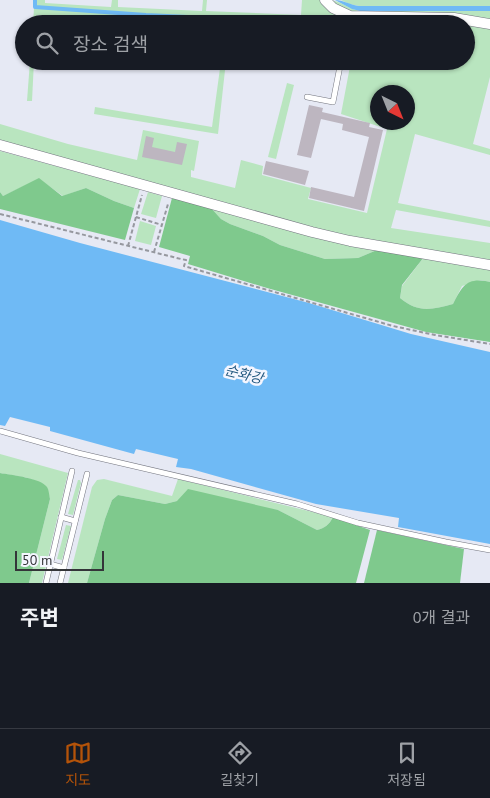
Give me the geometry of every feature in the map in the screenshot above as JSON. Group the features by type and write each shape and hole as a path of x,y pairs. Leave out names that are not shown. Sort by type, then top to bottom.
{"street":[{"path":"325,0 342,15"},
{"path":"475,22 490,24"},
{"path":"0,145 312,232 350,241 490,265"}],"lane":[{"path":"307,97 334,102 339,70"},
{"path":"0,432 78,453 297,504 358,523 490,550"},
{"path":"46,583 72,471"},
{"path":"60,583 87,474"},
{"path":"61,517 75,521"},
{"path":"50,564 64,568"}],"path":[{"path":"128,246 144,186"},
{"path":"154,252 171,192"},
{"path":"0,214 186,260 184,266 393,326 490,344"},
{"path":"136,217 162,225"}],"green space":[{"path":"36,0 45,0 45,3 111,7 112,0 118,0 118,7 202,11 203,0 207,0 206,11 301,15 176,15 36,6"},
{"path":"302,0 320,0 338,15 301,15"},
{"path":"328,0 337,1 360,11 490,11 490,22 475,21 475,15 392,15 350,12"},
{"path":"341,0 490,0 490,6 359,6"},
{"path":"34,8 132,15 37,15 34,15"},
{"path":"475,25 490,27 490,77 473,144 490,149 490,155 415,134 398,203 490,221 490,227 396,210 391,228 490,243 490,261 379,243 309,228 0,142 0,124 68,144 137,160 143,130 199,141 194,171 191,170 191,177 235,188 241,160 263,166 262,175 311,188 308,199 367,213 387,130 415,130 415,85 370,85 370,123 341,114 349,70 475,70"},
{"path":"29,70 34,70 32,101 27,101"},
{"path":"220,70 225,70 218,134 94,114 95,107 212,127"},
{"path":"287,83 294,85 276,159 268,157"},
{"path":"0,151 140,189 134,208 86,188 63,196 39,179 3,196 0,192"},
{"path":"39,178 62,196 86,188 134,208 125,240 0,209 0,192 3,196"},
{"path":"148,192 162,196 156,218 141,214"},
{"path":"172,198 211,208 221,219 230,224 263,236 280,245 325,259 358,258 377,250 424,257 402,285 400,298 419,308 431,309 453,304 463,287 467,284 476,281 490,282 490,342 426,332 188,264 190,256 159,247"},
{"path":"211,208 377,250 358,258 325,259 280,245 263,236 230,224 221,219"},
{"path":"140,221 156,226 151,245 135,241"},
{"path":"424,257 490,269 490,282 481,280 462,286 453,304 431,309 413,306 400,298 402,286"},
{"path":"0,454 68,473 42,583 29,583 50,499 47,491 37,482 23,477 0,473"},
{"path":"0,473 39,481 49,491 50,499 29,583 0,583"},
{"path":"104,479 172,496 178,479 333,517 326,526 317,530 278,510 177,501 165,504 118,495 112,500 105,519 87,583 68,583 92,487 97,480"},
{"path":"78,480 81,483 73,515 68,514"},
{"path":"188,489 278,510 317,530 326,526 333,517 370,530 356,583 87,583 112,500 118,495 165,504 177,501"},
{"path":"66,525 71,526 62,560 57,559"},
{"path":"377,530 464,549 460,583 364,583"}],"water":[{"path":"335,0 359,6 490,6 490,11 360,11"},
{"name":"순화강","path":"0,220 309,303 411,334 490,352 490,544 398,527 399,518 316,504 191,469 176,467 178,459 136,449 134,454 50,431 50,427 10,417 5,426 0,425"}],"building":[{"path":"309,105 323,108 322,112 370,123 370,130 383,130 364,211 309,198 311,187 354,197 369,137 342,130 343,124 321,119 311,158 297,155"},
{"path":"146,136 154,138 152,147 175,152 177,142 187,144 182,165 142,157"},
{"path":"266,161 309,171 305,185 263,174"}],"waterway":[{"path":"35,0 35,7 146,15"}]}
